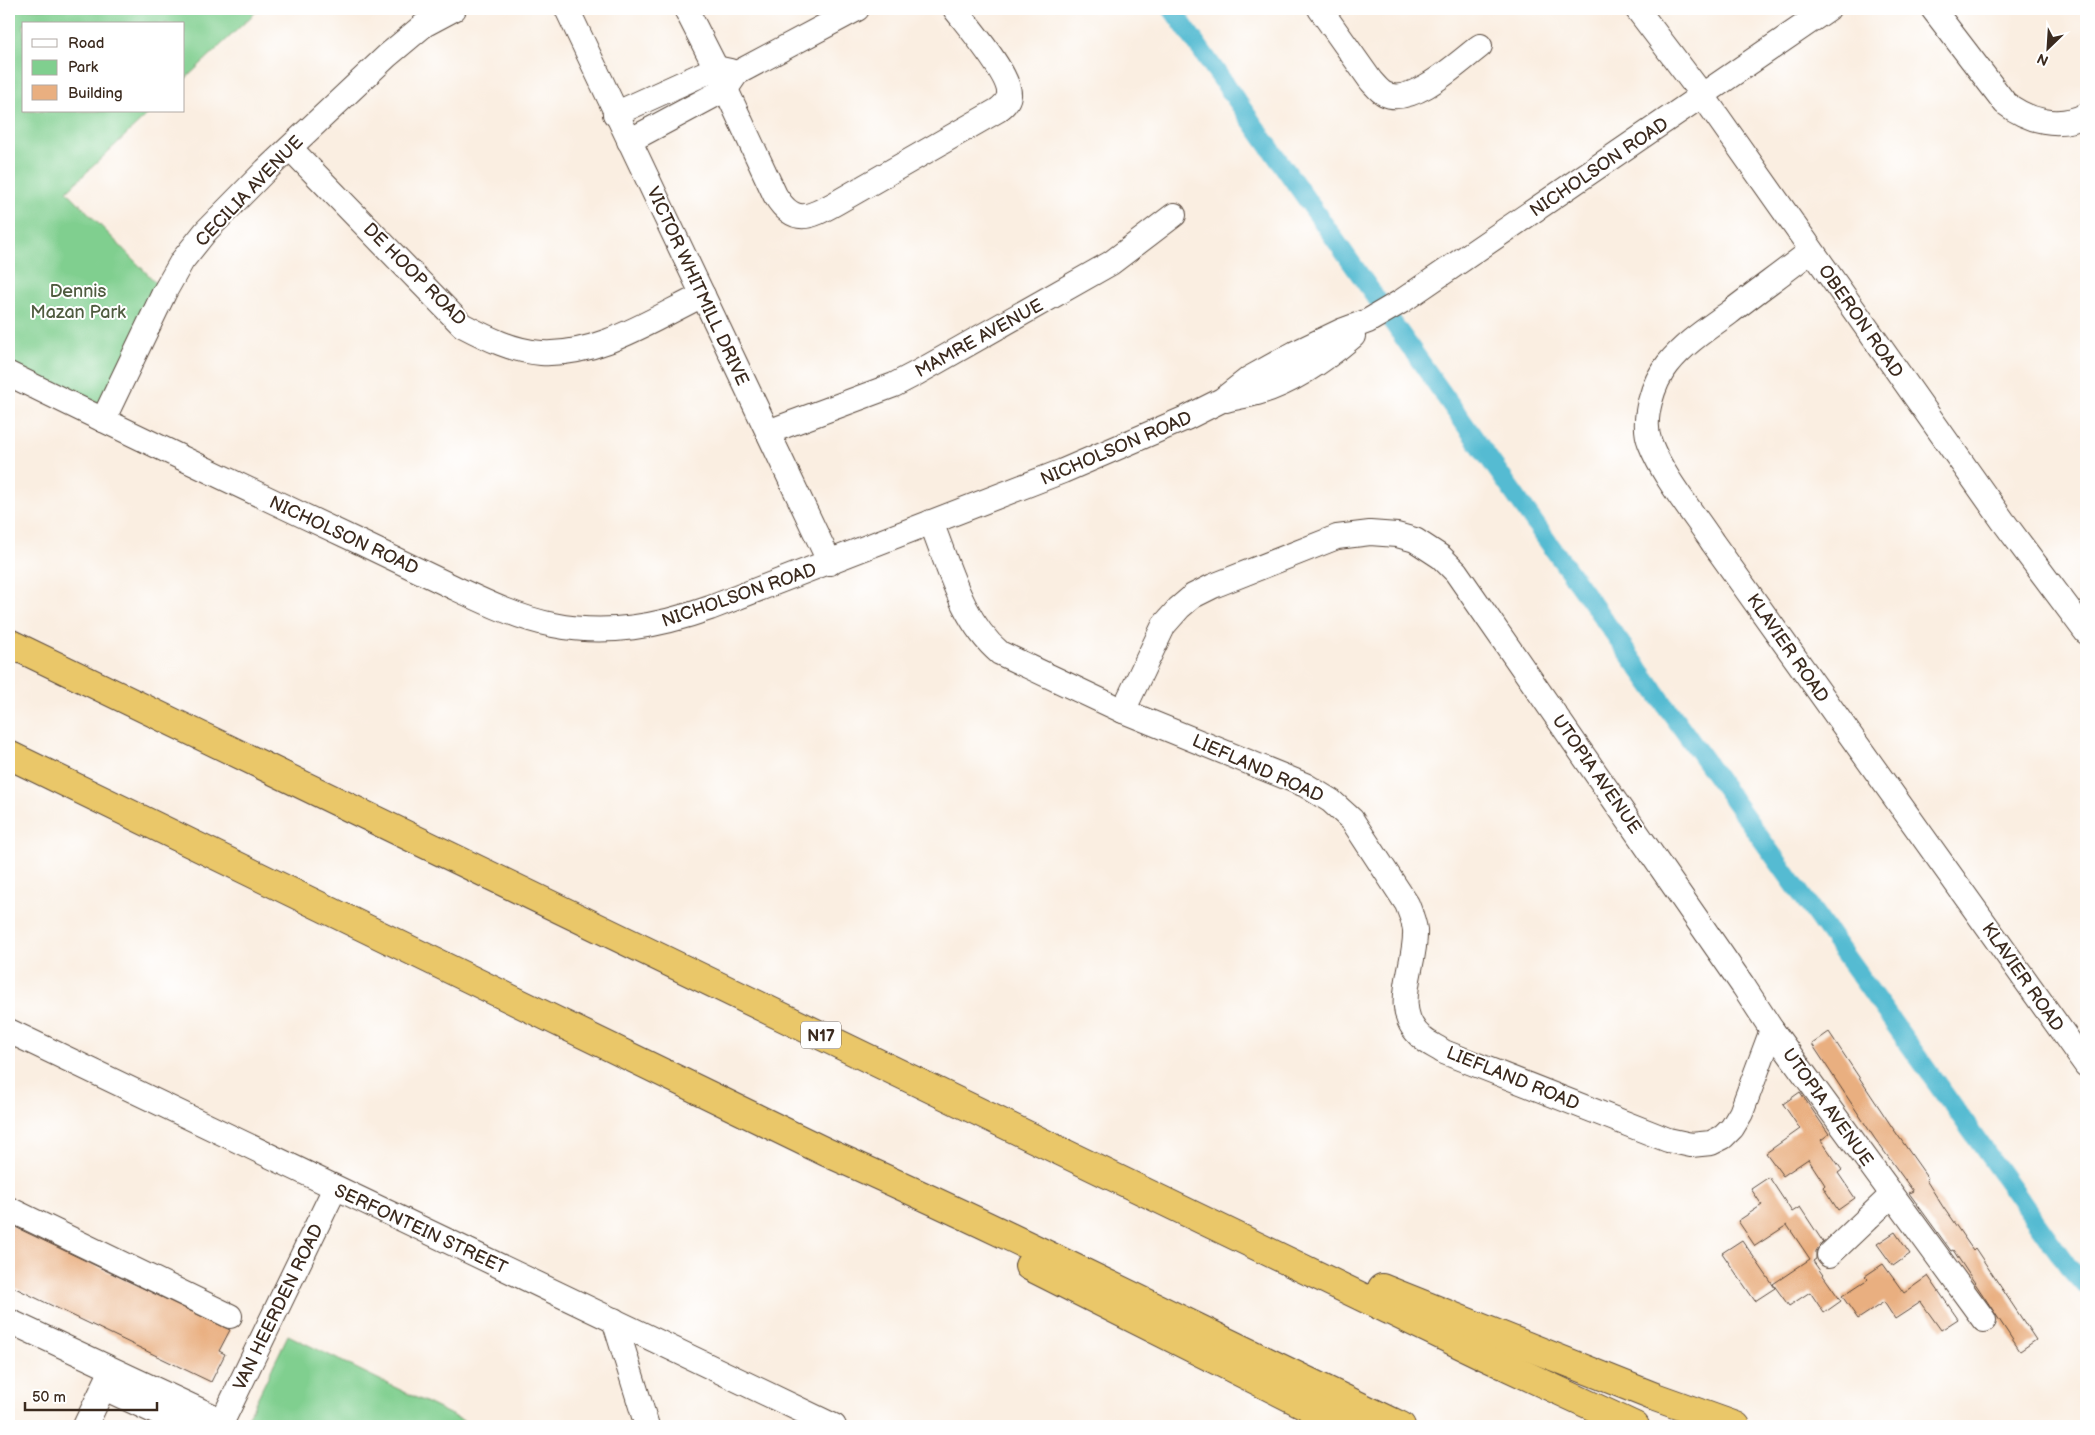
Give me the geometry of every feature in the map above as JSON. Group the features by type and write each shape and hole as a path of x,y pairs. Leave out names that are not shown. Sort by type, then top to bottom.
{"highway":[{"name":"N17","path":"9,642 1178,1208 1635,1426"},
{"path":"9,755 826,1152 1186,1321 1400,1426"},
{"path":"826,1152 854,1175 886,1192 1347,1426"},
{"path":"1178,1208 1636,1389 1736,1426"}],"street":[{"name":"CECILIA AVENUE","path":"103,420 164,293 182,261 206,231 387,56 424,25 454,9"},
{"name":"VICTOR WHITMILL DRIVE","path":"567,9 615,114 830,563"},
{"path":"686,9 726,77 781,205 797,216 815,214 1006,104 1009,95 1004,76 955,9"},
{"path":"629,141 726,77 857,9"},
{"path":"1320,9 1371,81 1379,90 1390,96 1408,96 1424,88 1480,46"},
{"name":"OBERON ROAD","path":"1637,9 1703,96 2003,521 2086,632"},
{"name":"NICHOLSON ROAD","path":"9,374 513,614 552,625 579,629 606,630 651,626 702,611 830,563 1105,454 1222,400 1258,393 1280,384 1336,350 1368,321 1402,301 1828,9"},
{"path":"1933,9 2005,103 2015,111 2039,121 2061,122 2086,115"},
{"path":"615,114 726,77"},
{"name":"DE HOOP ROAD","path":"290,148 462,325 492,340 541,353 568,352 594,346 623,334 703,295"},
{"name":"MAMRE AVENUE","path":"768,432 886,388 917,373 1111,263 1174,214"},
{"name":"KLAVIER ROAD","path":"1811,251 1688,343 1667,365 1656,382 1651,396 1647,427 1650,442 1668,476 1713,543 2086,1066"},
{"name":"LIEFLAND ROAD","path":"931,522 964,606 976,628 987,642 1000,653 1123,711 1305,785 1331,801 1352,820 1407,904 1413,919 1415,930 1414,952 1405,1000 1411,1025 1421,1037 1444,1052 1668,1140 1691,1145 1711,1143 1723,1137 1732,1128 1741,1113 1772,1030"},
{"name":"UTOPIA AVENUE","path":"1123,711 1164,625 1193,596 1213,586 1337,537 1370,532 1397,535 1415,540 1431,549 1456,572 1772,1030 1984,1320"},
{"name":"SERFONTEIN STREET","path":"9,1032 834,1426"},
{"name":"VAN HEERDEN ROAD","path":"221,1424 335,1188"},
{"path":"1829,1255 1892,1195"},
{"path":"9,1209 230,1316"},
{"path":"614,1320 647,1426"},
{"path":"9,1321 185,1426"},
{"path":"108,1379 221,1424"},
{"path":"85,1426 108,1379"}],"green space":[{"name":"Dennis Mazan Park","path":"9,9 259,9 185,79 185,22 22,22 22,112 150,112 67,191 163,290 99,403 9,364"},
{"path":"288,1335 474,1426 244,1426"}],"building":[{"path":"1829,1032 1928,1178 1926,1180 1943,1207 1973,1250 1975,1248 2036,1340 2020,1351 1953,1250 1951,1251 1909,1193 1913,1191 1875,1139 1812,1044"},
{"path":"1800,1092 1829,1134 1821,1140 1842,1170 1838,1173 1855,1198 1838,1210 1808,1159 1783,1176 1766,1153 1800,1129 1783,1104"},
{"path":"1769,1177 1792,1212 1800,1207 1823,1242 1816,1251 1816,1259 1813,1261 1841,1301 1824,1313 1810,1292 1789,1306 1773,1284 1810,1259 1787,1225 1755,1246 1738,1221 1762,1205 1751,1189"},
{"path":"9,1224 230,1330 219,1351 225,1354 211,1382 9,1285"},
{"path":"1895,1232 1910,1254 1893,1266 1877,1244"},
{"path":"1742,1240 1775,1288 1755,1301 1722,1253"},
{"path":"1883,1264 1904,1293 1928,1276 1958,1319 1941,1330 1921,1302 1895,1319 1884,1302 1858,1319 1842,1296 1868,1279 1865,1276"}],"waterway":[{"path":"1172,9 1377,299"},
{"path":"1393,323 2068,1266 2086,1286"}]}
